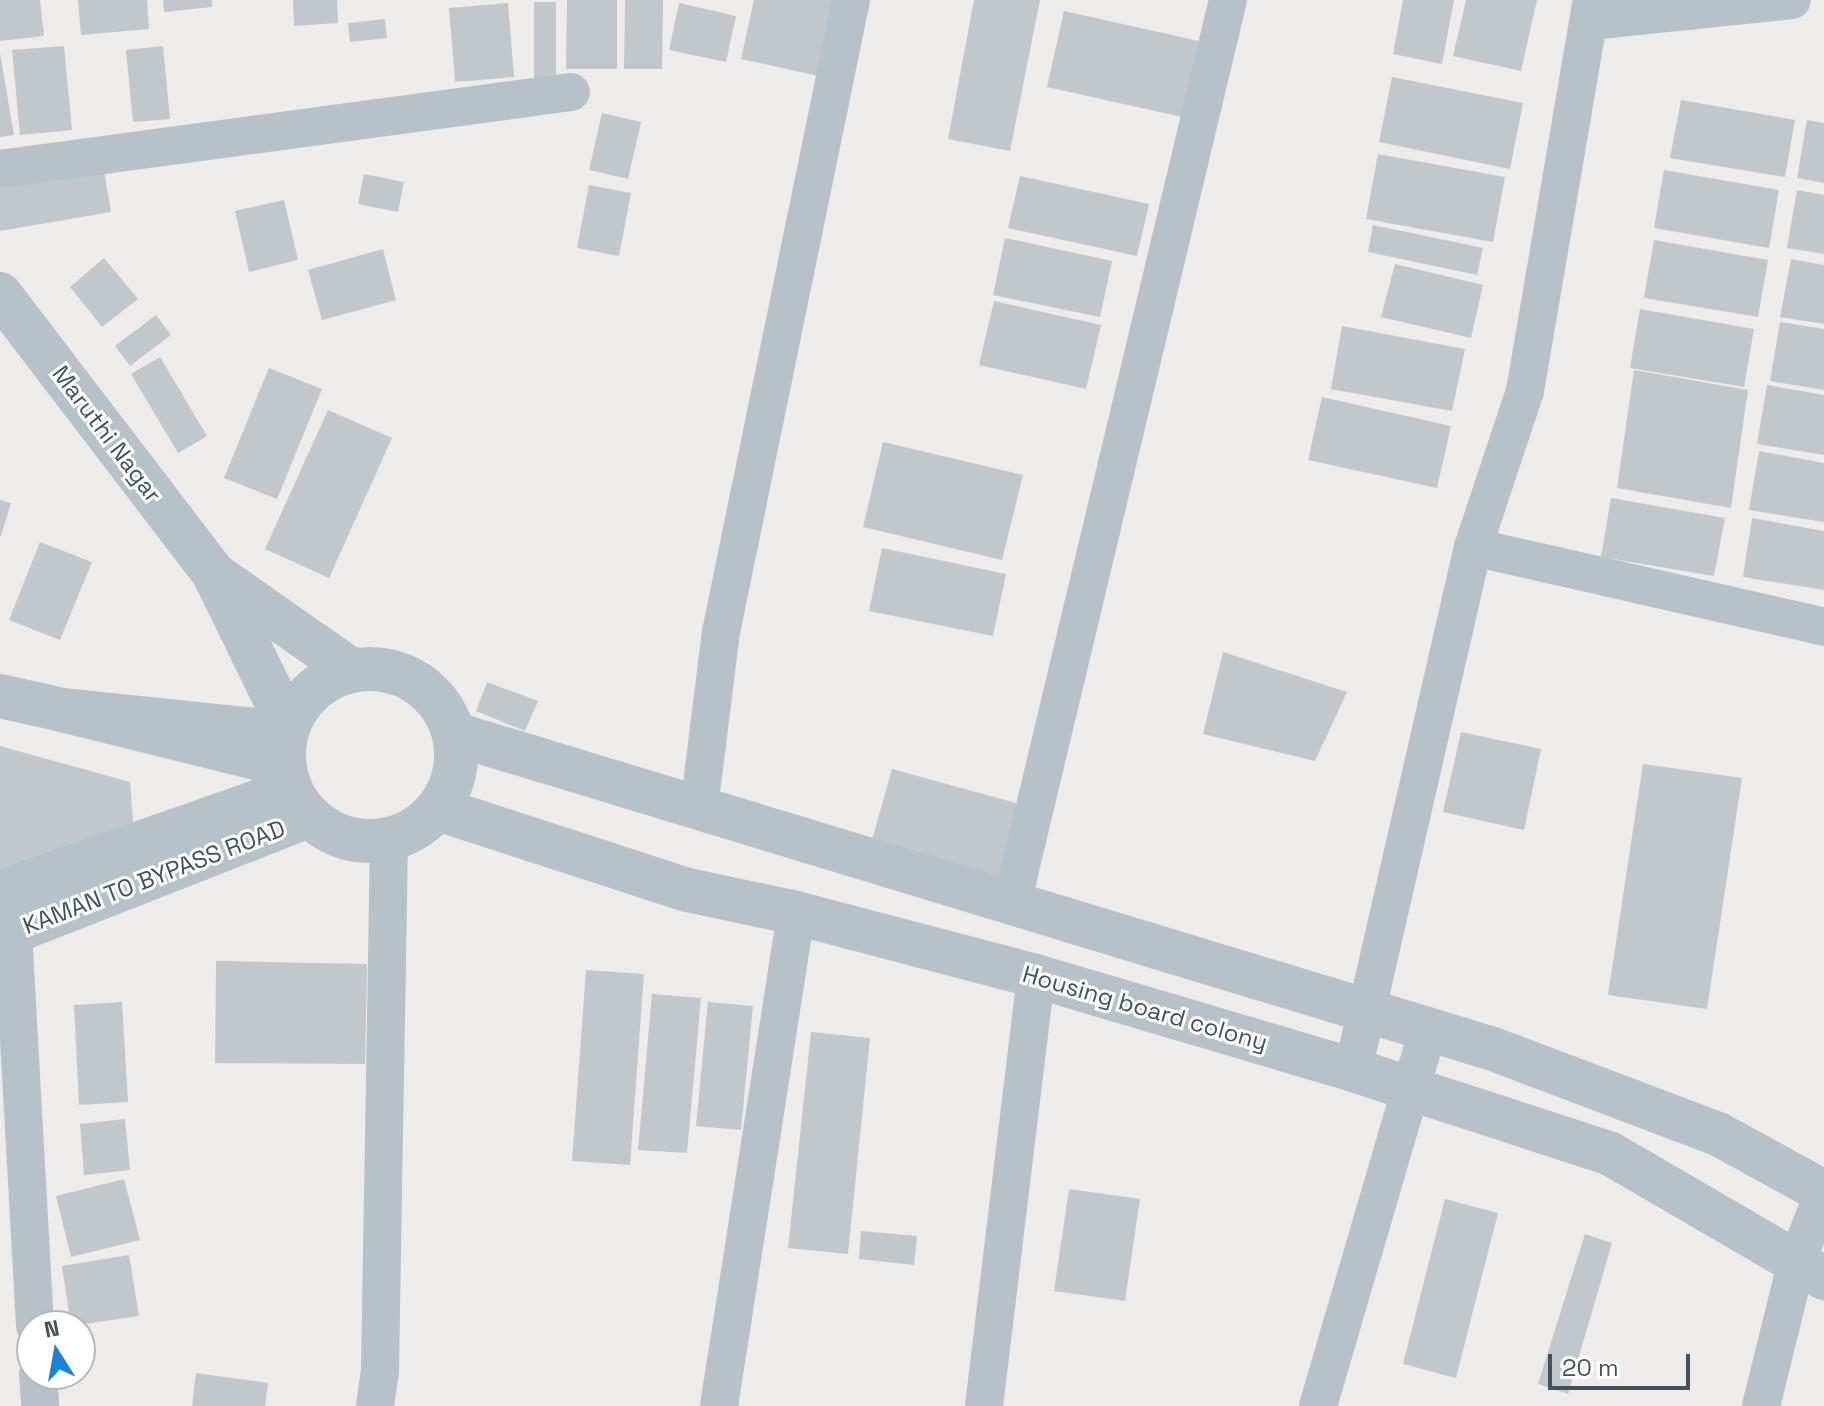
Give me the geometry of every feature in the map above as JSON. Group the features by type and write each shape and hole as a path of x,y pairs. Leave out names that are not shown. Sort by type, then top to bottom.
{"street":[{"path":"699,808 721,632 851,0"},
{"path":"1012,903 1228,0"},
{"path":"1353,1070 1473,547 1525,391 1591,11 1792,0"},
{"path":"0,169 571,92"},
{"name":"Maruthi Nagar","path":"0,294 214,574"},
{"path":"1473,547 1824,627"},
{"path":"214,574 351,670"},
{"path":"214,574 291,766 332,833 360,841 389,840 415,829 438,809 451,787 457,761 455,734 445,709 427,689 404,675 378,669 351,670 324,681 302,700 291,766"},
{"path":"0,696 291,766"},
{"path":"455,734 1493,1049 1718,1134 1824,1193 1810,1269 1761,1406"},
{"name":"KAMAN TO BYPASS ROAD","path":"4,920 291,766"},
{"name":"Housing board colony","path":"438,809 688,890 796,913 1036,976 1353,1070 1609,1153 1810,1269"},
{"path":"375,1406 380,1372 389,840"},
{"path":"719,1406 796,913"},
{"path":"4,920 34,1310"},
{"path":"984,1406 1036,976"},
{"path":"1318,1406 1428,1029"}],"building":[{"path":"0,0 40,0 44,36 0,41"},
{"path":"78,0 147,0 149,29 81,35"},
{"path":"163,0 212,0 212,7 164,12"},
{"path":"293,0 337,0 338,23 294,26"},
{"path":"567,0 617,0 617,69 566,69"},
{"path":"625,0 663,0 662,69 624,69"},
{"path":"754,0 840,0 823,77 741,59"},
{"path":"974,0 1040,0 1010,151 948,139"},
{"path":"1403,0 1454,0 1442,64 1393,54"},
{"path":"1466,0 1537,0 1521,71 1453,56"},
{"path":"534,2 556,2 556,80 534,81"},
{"path":"508,3 514,77 455,82 449,8"},
{"path":"679,3 736,16 726,62 669,50"},
{"path":"1064,11 1199,41 1182,117 1047,87"},
{"path":"385,19 387,38 350,42 348,23"},
{"path":"64,46 72,130 20,135 12,50"},
{"path":"163,46 170,119 133,122 126,50"},
{"path":"0,53 14,135 0,137"},
{"path":"1392,77 1523,103 1510,169 1379,142"},
{"path":"1681,100 1795,120 1785,177 1670,158"},
{"path":"602,113 641,122 628,179 589,170"},
{"path":"1807,120 1824,123 1824,183 1797,178"},
{"path":"1378,154 1505,177 1493,242 1366,219"},
{"path":"103,165 111,212 0,231 0,182"},
{"path":"1664,170 1779,190 1769,248 1654,228"},
{"path":"364,174 404,182 398,212 358,204"},
{"path":"1020,176 1149,204 1137,256 1008,228"},
{"path":"589,185 631,193 619,256 577,248"},
{"path":"1797,190 1824,195 1824,254 1787,248"},
{"path":"284,200 298,260 249,272 235,211"},
{"path":"1373,225 1483,248 1477,275 1368,252"},
{"path":"1005,238 1112,261 1100,317 993,295"},
{"path":"1654,240 1768,260 1758,317 1644,298"},
{"path":"383,249 396,300 322,320 308,270"},
{"path":"104,258 138,299 102,327 70,287"},
{"path":"1791,259 1824,265 1824,324 1780,317"},
{"path":"1395,264 1483,285 1471,338 1381,317"},
{"path":"994,301 1101,325 1086,389 979,365"},
{"path":"1640,309 1754,329 1744,387 1630,368"},
{"path":"156,315 171,335 130,366 115,346"},
{"path":"1780,322 1824,329 1824,390 1770,381"},
{"path":"1342,326 1465,349 1452,411 1331,389"},
{"path":"160,357 207,436 178,453 131,374"},
{"path":"269,368 322,389 277,499 224,478"},
{"path":"1634,370 1748,390 1731,508 1617,488"},
{"path":"1767,385 1824,395 1824,455 1757,444"},
{"path":"1322,397 1451,426 1437,488 1308,460"},
{"path":"328,410 392,438 329,578 265,549"},
{"path":"883,442 1023,475 1002,560 863,527"},
{"path":"1759,451 1824,463 1824,522 1749,510"},
{"path":"1611,498 1725,518 1714,576 1601,557"},
{"path":"0,500 11,503 1,536 0,536"},
{"path":"1752,518 1824,531 1824,590 1743,577"},
{"path":"40,542 92,562 60,640 9,620"},
{"path":"882,548 1006,574 993,636 869,611"},
{"path":"1223,652 1347,692 1315,761 1203,734"},
{"path":"487,682 538,701 525,731 476,711"},
{"path":"1461,732 1541,749 1524,830 1443,812"},
{"path":"0,746 130,782 134,833 0,883"},
{"path":"1643,764 1742,778 1707,1009 1608,995"},
{"path":"892,769 1034,808 1012,886 870,847"},
{"path":"216,961 367,964 365,1064 215,1063"},
{"path":"586,970 644,974 630,1165 572,1161"},
{"path":"652,994 701,998 687,1153 638,1150"},
{"path":"122,1002 128,1102 79,1105 74,1005"},
{"path":"708,1002 753,1006 741,1130 696,1126"},
{"path":"811,1032 870,1038 848,1254 788,1248"},
{"path":"125,1119 130,1170 84,1175 80,1124"},
{"path":"124,1179 140,1240 71,1257 56,1196"},
{"path":"1069,1189 1140,1199 1125,1301 1054,1291"},
{"path":"1445,1199 1498,1213 1456,1378 1403,1364"},
{"path":"861,1231 917,1236 914,1265 859,1259"},
{"path":"1585,1234 1612,1243 1568,1394 1538,1384"},
{"path":"129,1255 139,1316 96,1322 96,1310 69,1310 62,1266"},
{"path":"196,1373 268,1383 265,1406 192,1406"}]}
